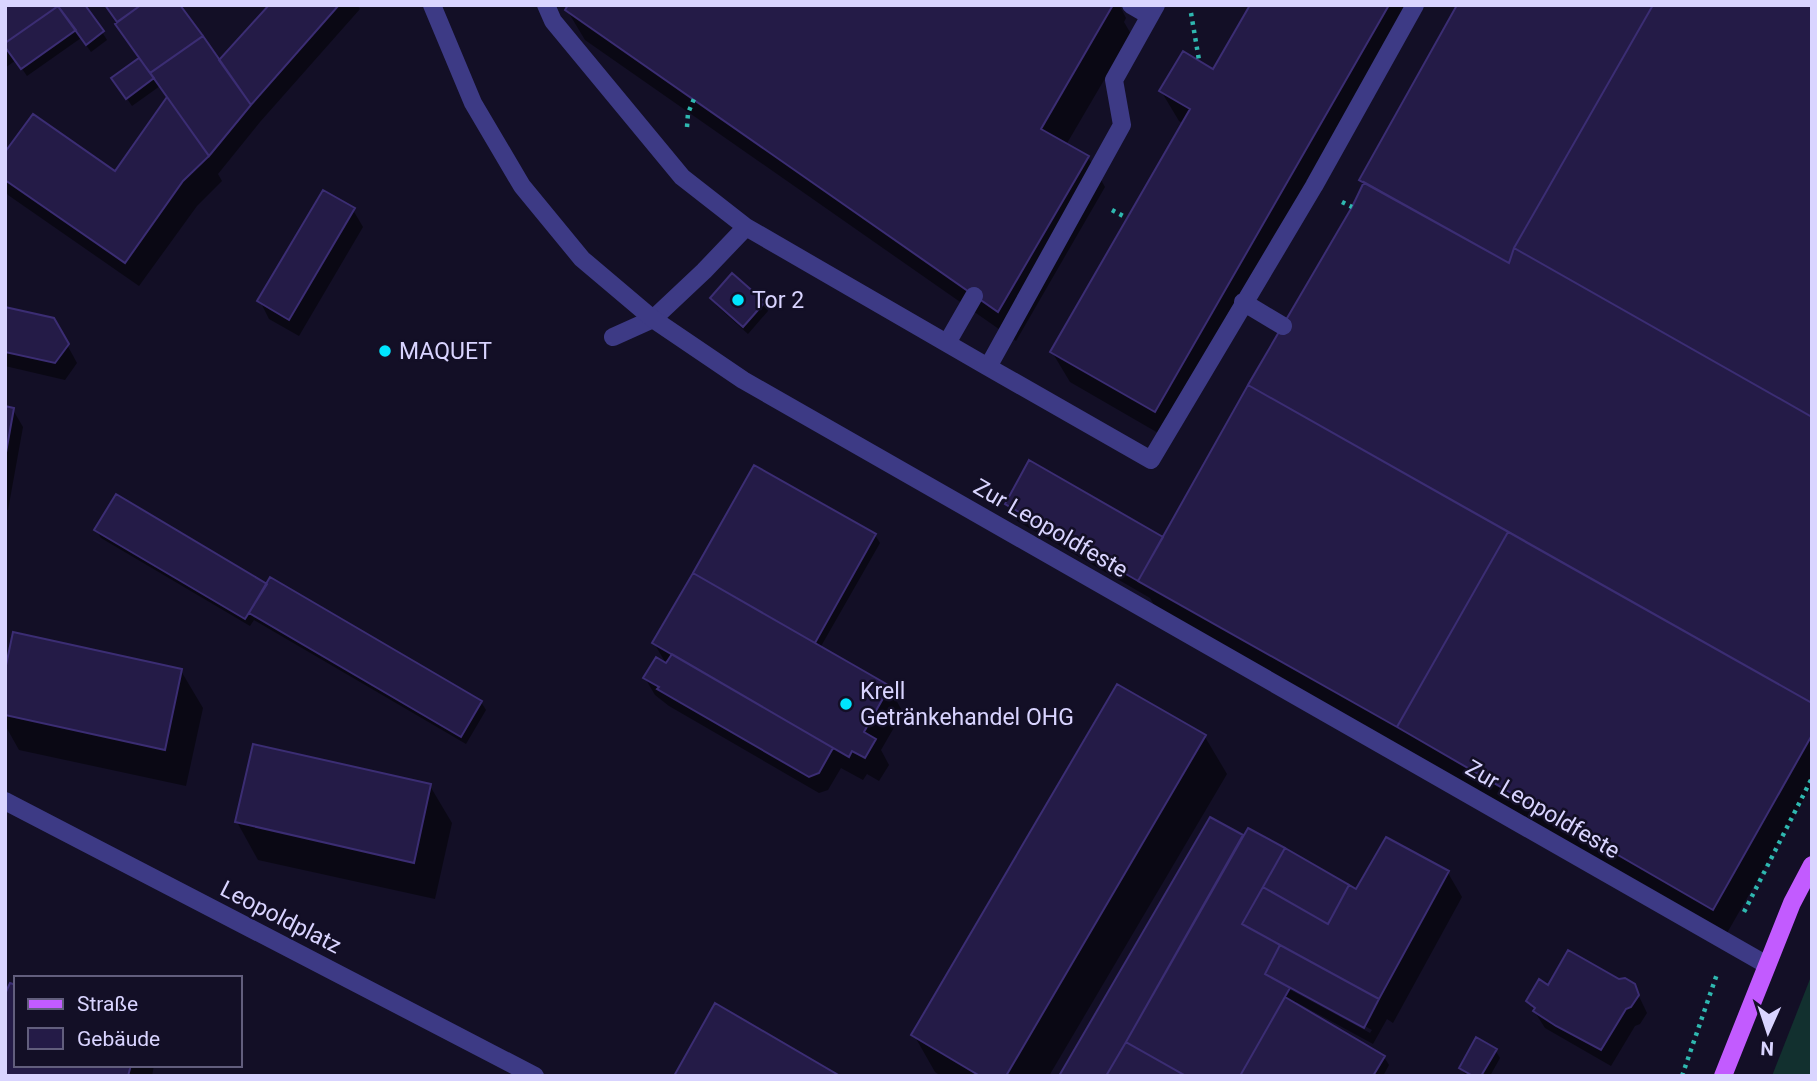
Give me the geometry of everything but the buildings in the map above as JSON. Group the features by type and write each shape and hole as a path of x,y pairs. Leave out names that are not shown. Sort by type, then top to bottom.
{"main road":[{"path":"1723,1076 1767,965 1812,865"}],"street":[{"name":"Zur Leopoldfeste","path":"432,5 473,103 522,186 582,259 653,319 743,380 1767,965"},
{"path":"546,5 552,20 681,177 746,227 1151,460 1314,186 1415,5"},
{"path":"988,367 1122,125 1114,80 1153,11 1131,5"},
{"path":"613,337 653,319 746,227"},
{"path":"947,342 974,296"},
{"path":"1243,302 1283,326"},
{"name":"Leopoldplatz","path":"5,801 535,1076"}],"path":[{"path":"1190,5 1199,60"},
{"path":"688,113 694,99"}],"green space":[{"path":"1812,974 1812,1076 1772,1076"}],"place":[{"name":"Tor 2","path":"738,300"},
{"name":"MAQUET","path":"385,351"},
{"name":"Krell Getränkehandel OHG","path":"846,704"}]}
